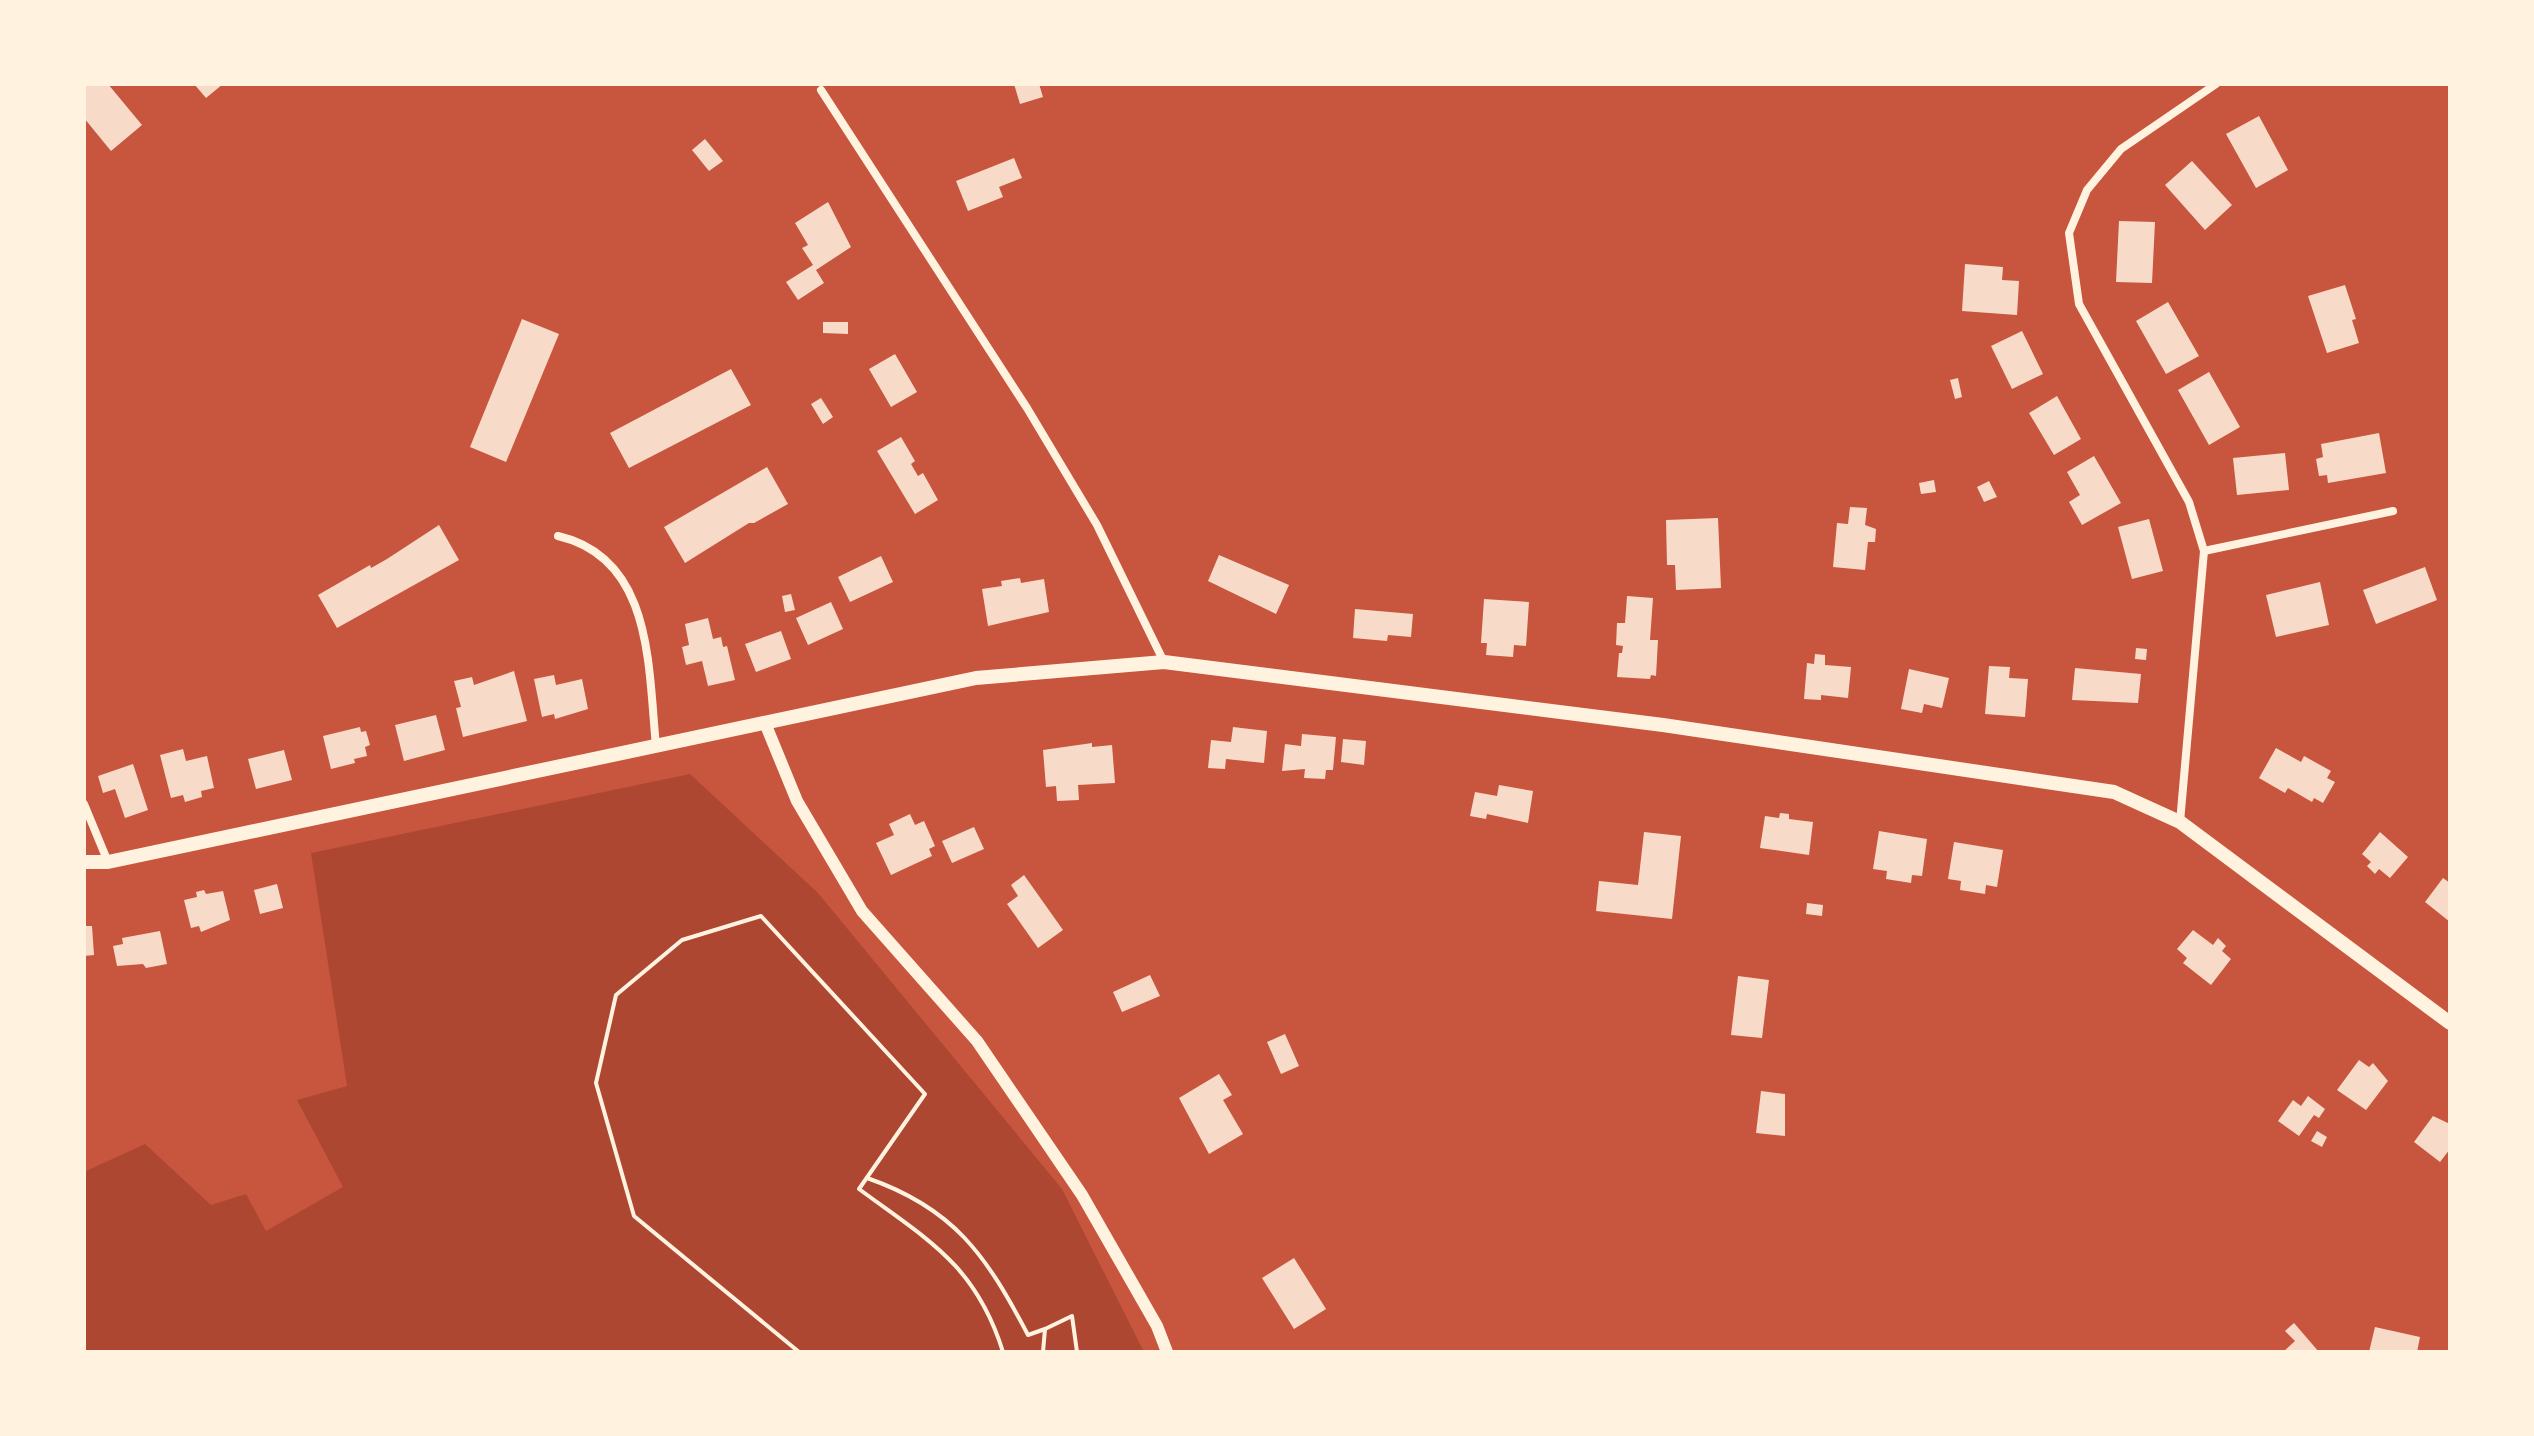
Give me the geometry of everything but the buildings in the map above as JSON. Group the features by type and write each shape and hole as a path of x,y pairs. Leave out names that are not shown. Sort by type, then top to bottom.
{"main road":[{"path":"84,862 108,862 976,678 1164,662 1663,725 2114,792 2180,822 2450,1023"}],"street":[{"path":"2180,822 2204,551 2189,502 2079,304 2069,233 2087,190 2121,149 2216,84"},
{"path":"821,90 1043,434 1097,525 1164,662"},
{"path":"2204,551 2393,511"},
{"path":"558,536 584,542 611,561 635,600 648,664 656,746"},
{"path":"765,723 797,801 862,911 977,1041 1082,1195 1157,1326 1167,1352"},
{"path":"84,804 108,862"}],"path":[{"path":"799,1352 634,1216 596,1083 616,995 682,940 761,916 925,1094 859,1189 952,1258 992,1315 1003,1352"},
{"path":"867,1178 908,1192 958,1228 1005,1291 1028,1335 1072,1316 1077,1352"},
{"path":"1043,1352 1045,1329"}],"shaded area":[{"path":"690,774 818,893 1062,1189 1144,1352 84,1352 84,1172 145,1144 211,1205 246,1194 266,1231 343,1187 297,1100 347,1086 311,853"}]}
